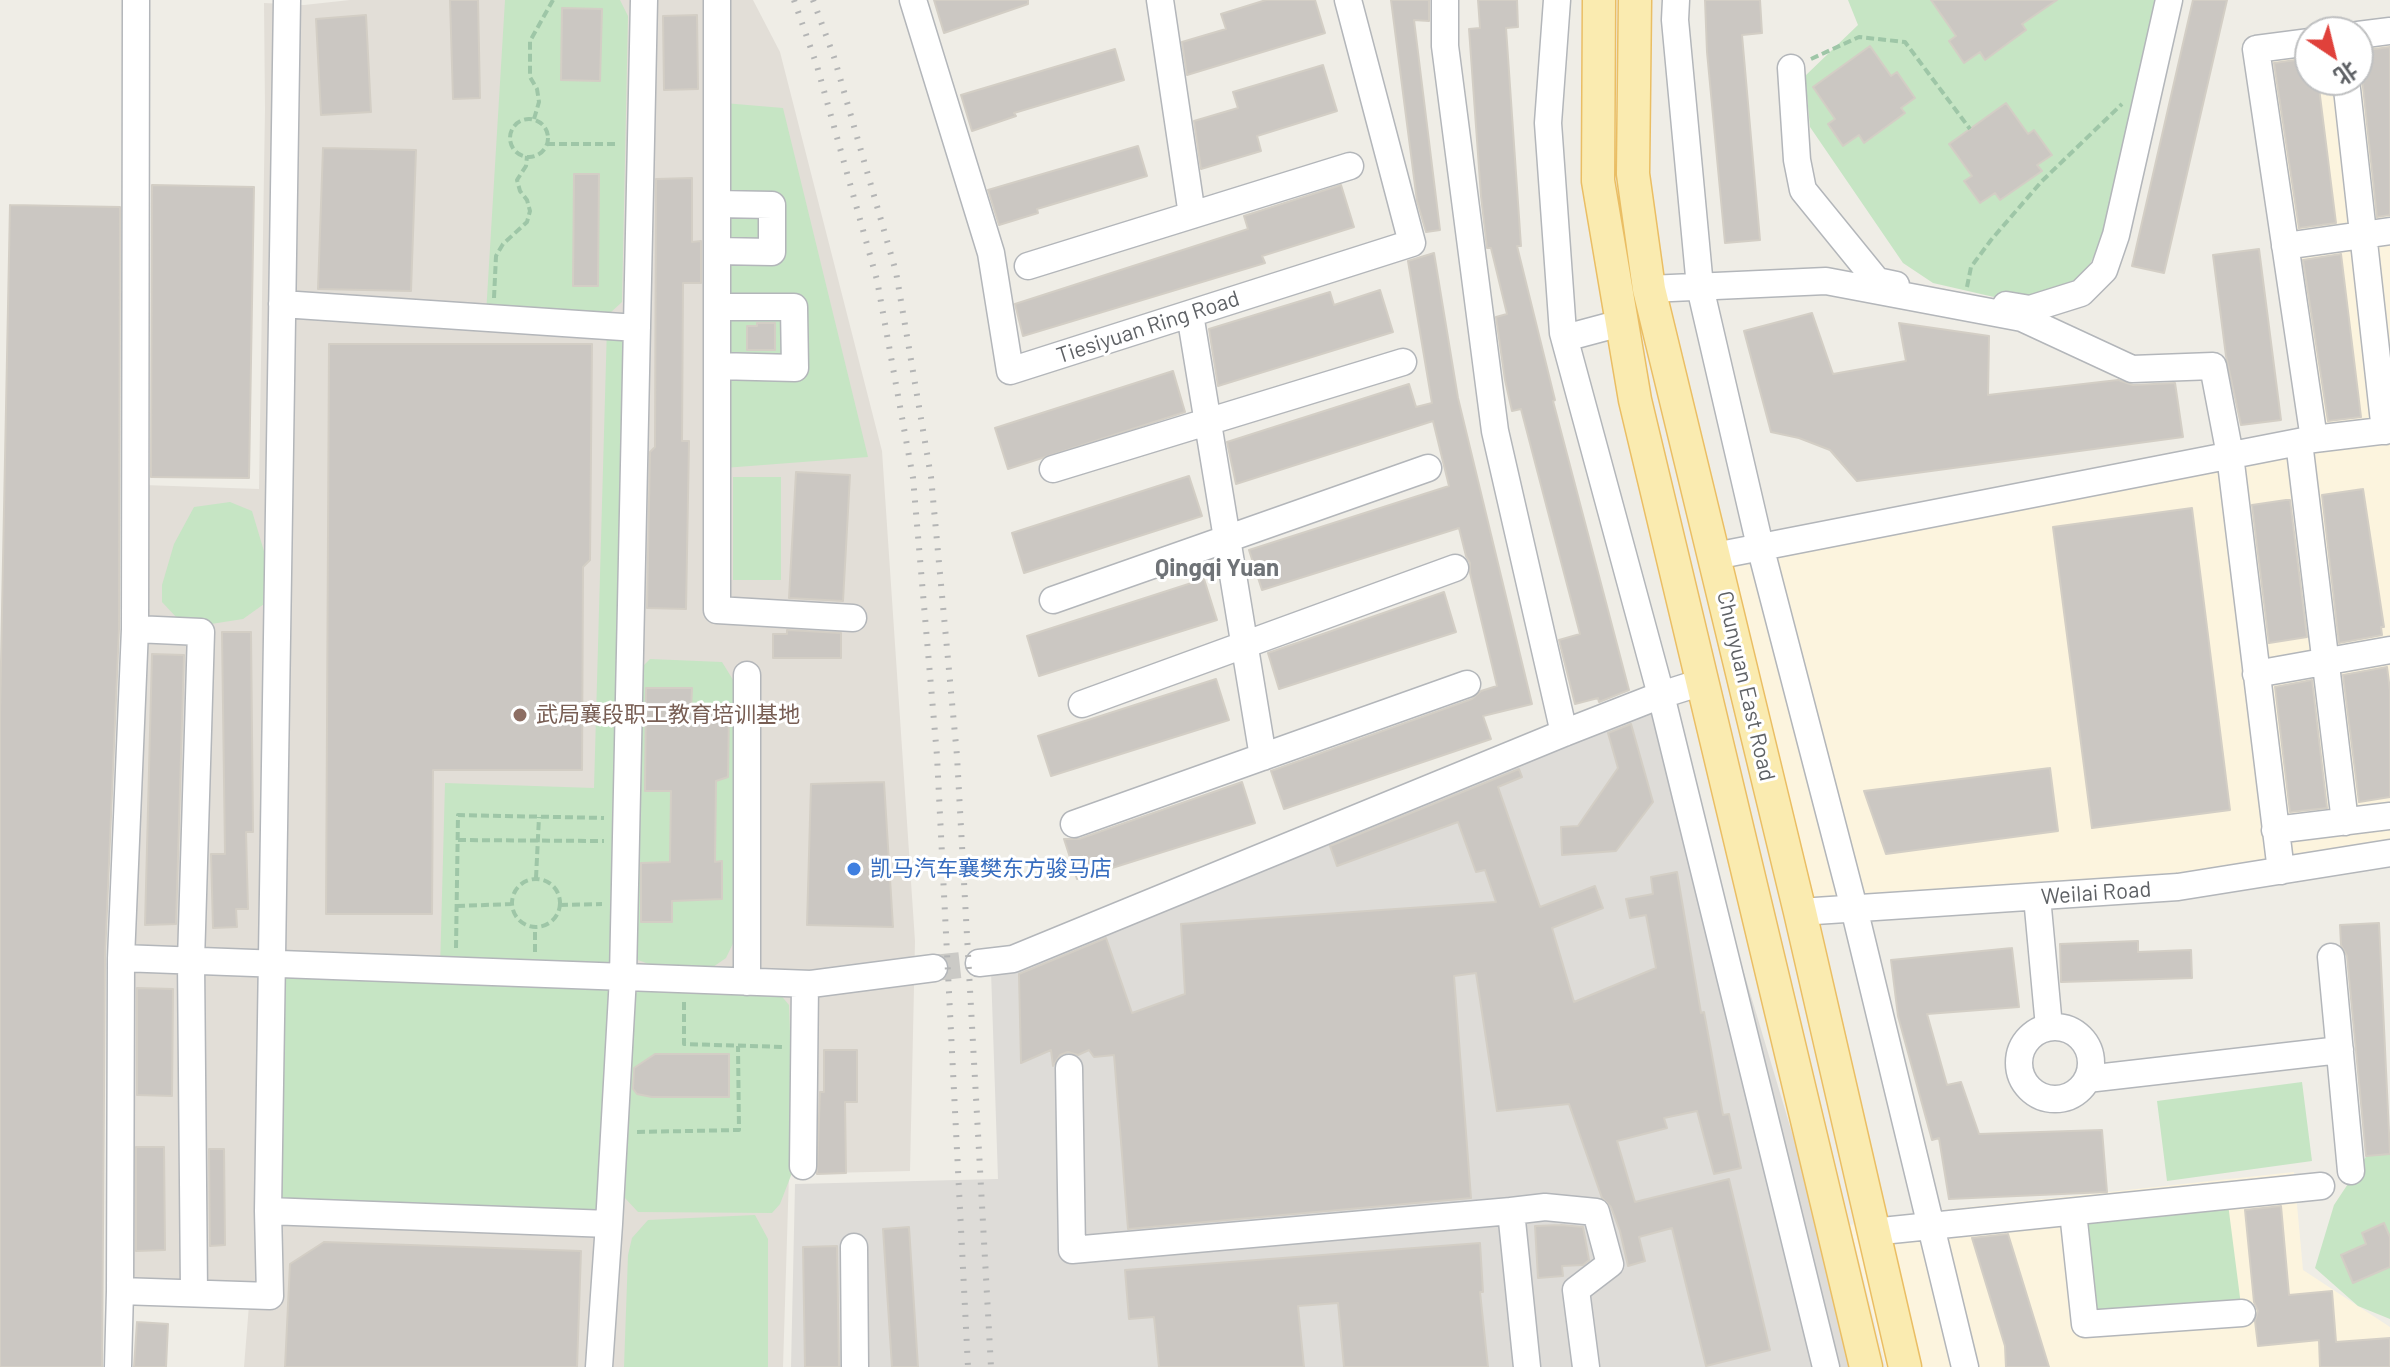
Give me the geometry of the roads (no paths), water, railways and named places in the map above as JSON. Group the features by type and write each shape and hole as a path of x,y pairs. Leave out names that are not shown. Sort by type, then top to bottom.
{"main road":[{"name":"Chunyuan East Road","path":"1599,0 1598,181 1635,400 1866,1367"},
{"name":"Chunyuan East Road","path":"1635,0 1633,174 1649,289 1800,912 1905,1367"}],"street":[{"path":"118,1367 121,958 135,629 136,0"},
{"path":"120,1291 270,1296 271,964 287,0"},
{"path":"599,1367 623,977 644,0"},
{"path":"717,0 717,610 853,618"},
{"name":"Tiesiyuan Ring Road","path":"913,0 991,253 1010,371 1412,243 1348,0"},
{"path":"1160,0 1192,215"},
{"path":"1445,0 1445,46 1495,431 1564,733"},
{"path":"1557,0 1548,123 1565,338 1661,695 1826,1367"},
{"path":"1676,0 1675,20 1700,287 1760,546 1854,908 1965,1367"},
{"path":"1791,68 1797,160 1803,190 1877,281 2030,309 2081,293 2104,270 2116,235 2169,0"},
{"path":"2294,44 2256,49 2285,246 2325,662 2345,822"},
{"path":"1715,556 2306,440 2388,431 2348,96"},
{"path":"1028,266 1350,166"},
{"path":"717,204 772,205 772,252 717,251"},
{"path":"2285,246 2390,231"},
{"path":"1649,289 1826,281 2022,318 2132,369 2213,366 2230,455 2281,871"},
{"path":"282,304 637,328"},
{"path":"717,307 794,307 795,368 717,366"},
{"path":"1190,314 1263,757"},
{"path":"1565,338 1621,323"},
{"path":"1053,469 1403,362"},
{"path":"1053,600 1428,468"},
{"path":"1082,704 1455,568"},
{"path":"135,629 201,632 191,961 194,1293"},
{"path":"2256,674 2390,650"},
{"path":"747,675 747,982"},
{"path":"979,963 1013,959 1564,733 1702,682"},
{"path":"1074,824 1467,684"},
{"path":"2275,830 2390,816"},
{"path":"1702,863 1743,850"},
{"name":"Weilai Road","path":"1800,912 2178,887 2390,853"},
{"path":"2037,897 2049,1027"},
{"path":"2331,957 2351,1171"},
{"path":"121,958 805,984 934,968"},
{"path":"803,1166 805,984"},
{"path":"2049,1027 2072,1030 2081,1037 2091,1057 2087,1079 2071,1095 2060,1099 2048,1099 2036,1094 2026,1086 2020,1075 2018,1062 2027,1039 2049,1027"},
{"path":"2087,1079 2340,1050"},
{"path":"1069,1068 1072,1250 1545,1207 1596,1212 1610,1264 1576,1290 1586,1367"},
{"path":"1762,1106 1801,1095"},
{"path":"1872,1232 2321,1186"},
{"path":"268,1211 609,1224"},
{"path":"1511,1211 1527,1367"},
{"path":"2073,1212 2085,1324 2242,1313"},
{"path":"854,1247 855,1367"}],"tunnel":[{"path":"934,968 979,963"}],"railway":[{"path":"794,0 817,66 877,280 913,478 937,756 968,1367"},
{"path":"813,0 834,57 896,272 931,477 957,756 991,1367"}],"place":[{"name":"武局襄段职工教育培训基地","path":"520,715"},
{"name":"凯马汽车襄樊东方骏马店","path":"854,869"}],"district":[{"name":"Qingqi Yuan","path":"1217,568"}]}
